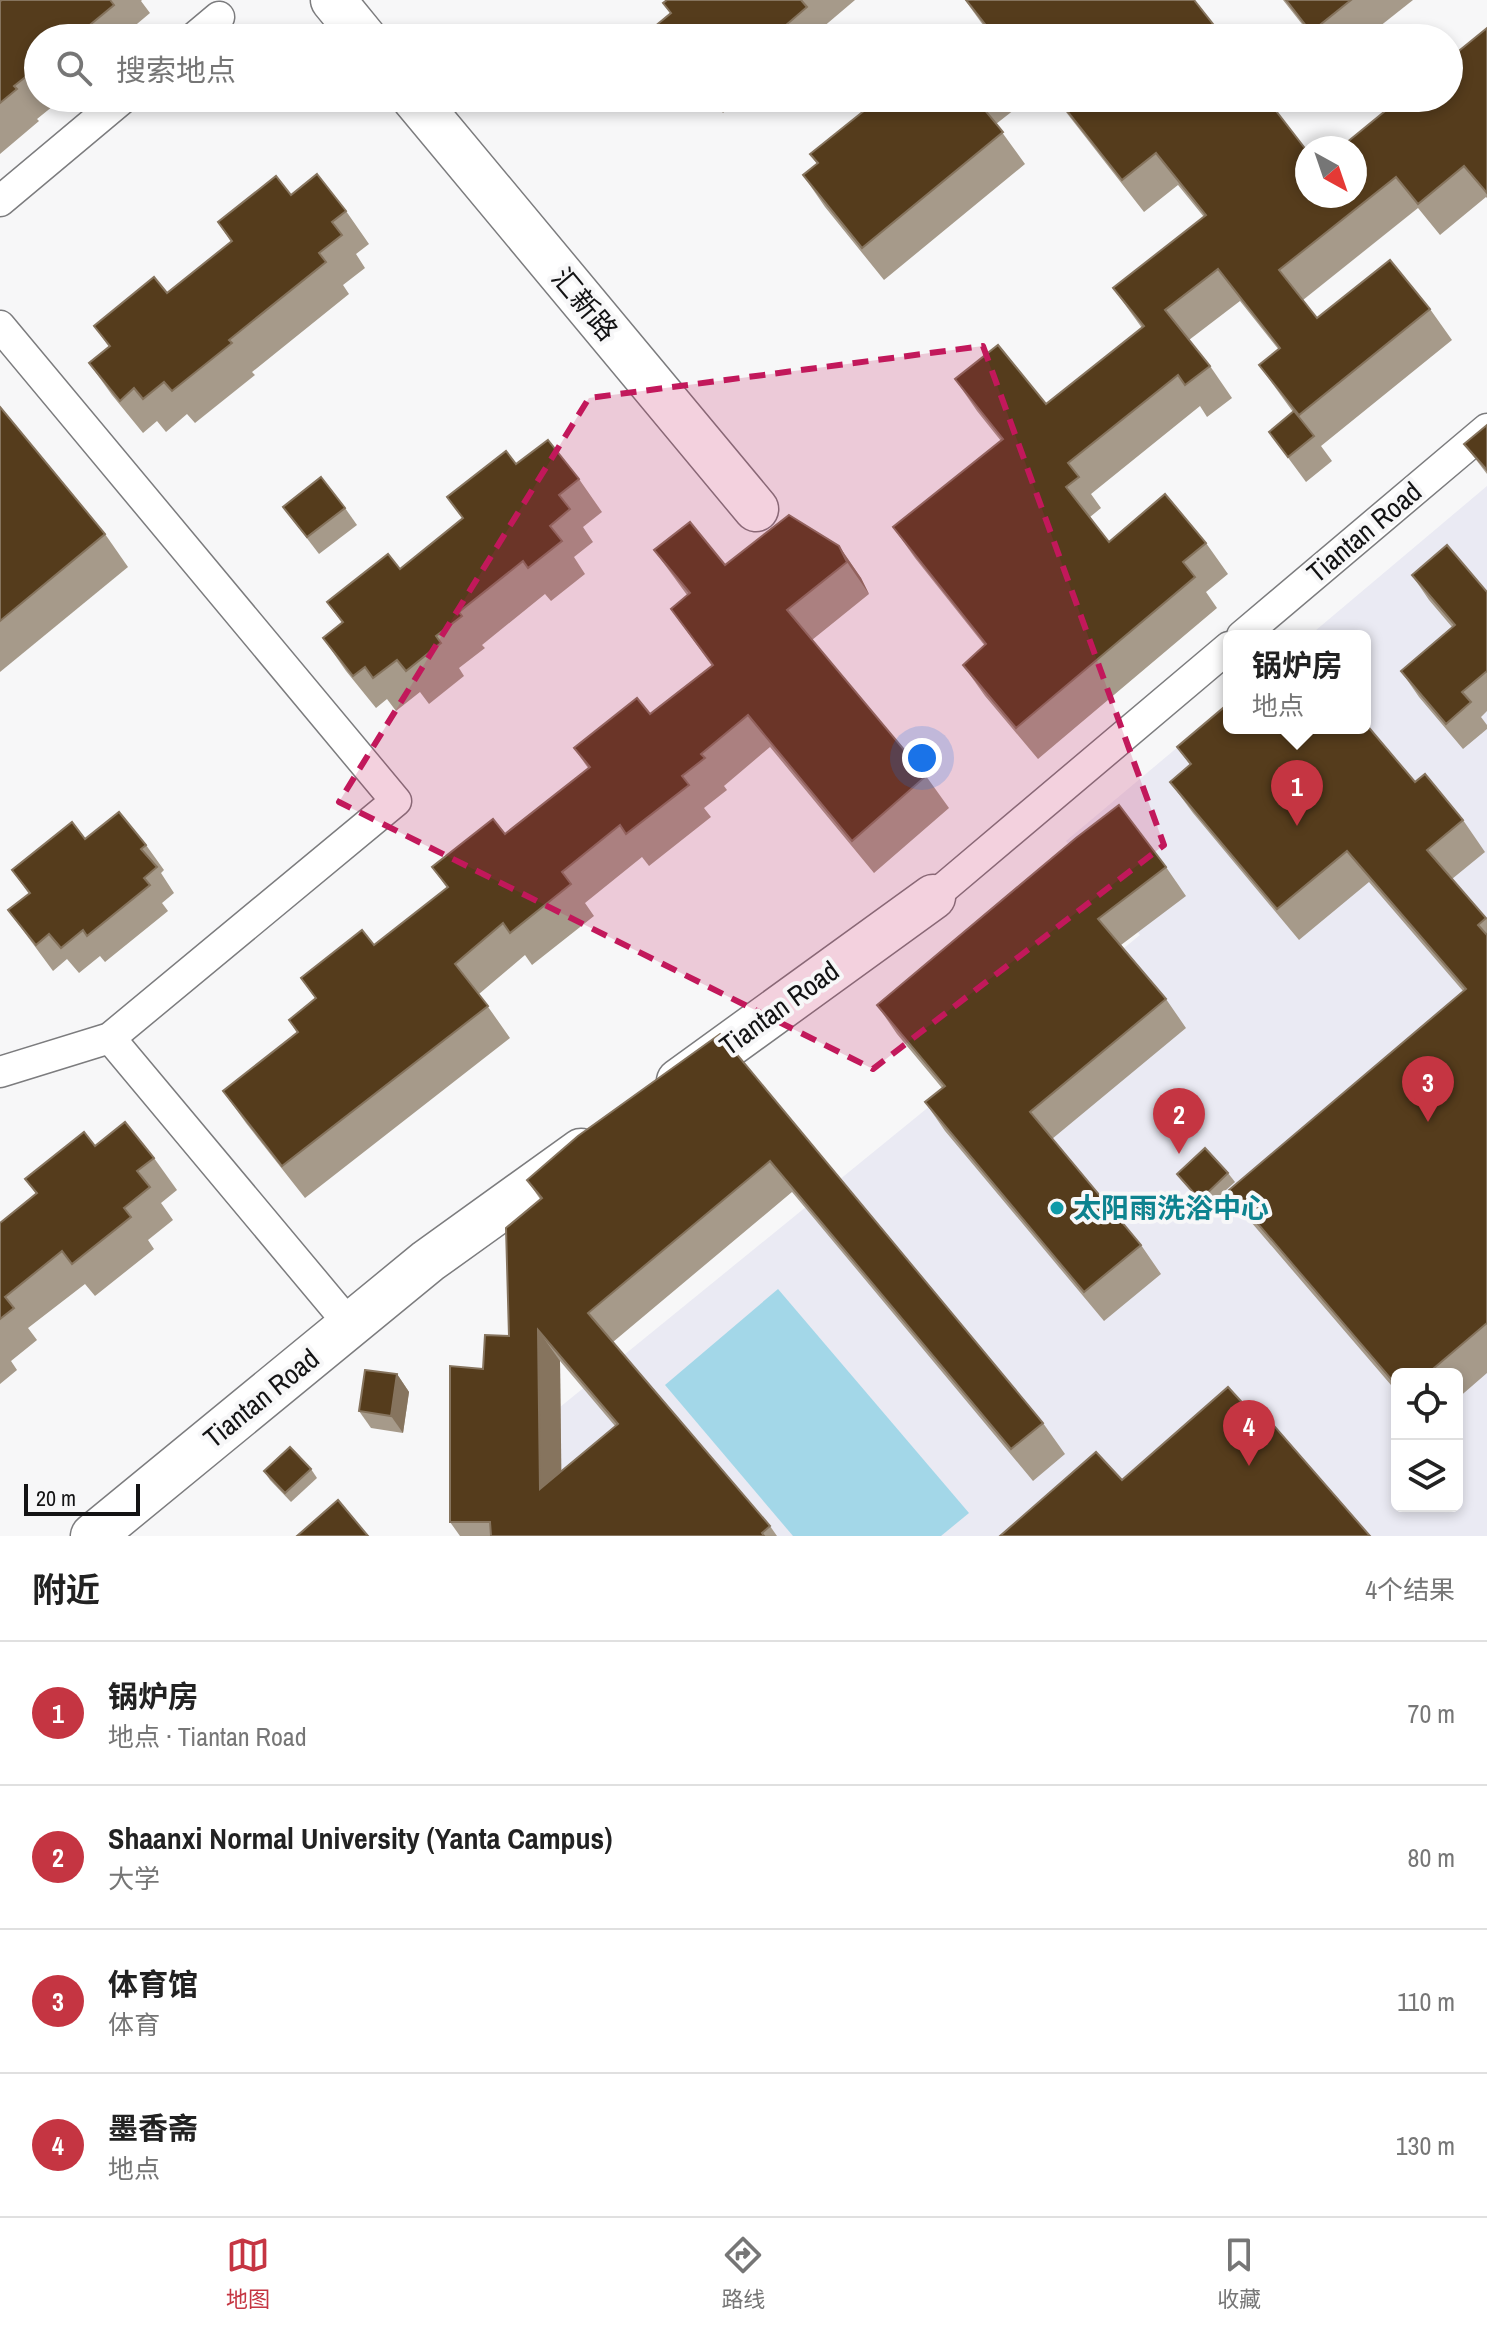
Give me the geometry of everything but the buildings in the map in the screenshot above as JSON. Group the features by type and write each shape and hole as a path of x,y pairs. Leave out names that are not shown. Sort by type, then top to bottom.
{"street":[{"path":"333,0 353,24"},
{"path":"211,24 219,17"},
{"path":"0,201 106,112"},
{"name":"汇新路","path":"426,112 756,509"},
{"path":"0,326 396,801 110,1038 0,1072"},
{"name":"Tiantan Road","path":"1249,630 1487,429"},
{"name":"Tiantan Road","path":"648,1102 933,897 1223,652"},
{"path":"110,1038 350,1325"},
{"name":"Tiantan Road","path":"93,1536 428,1261 610,1130"}],"highlighted area":[{"path":"983,346 1164,845 873,1069 339,802 589,398"}],"shaded area":[{"path":"1487,486 1487,1536 528,1536 522,1438 1140,935 1066,841 1223,709 1223,734 1371,734 1371,630 1316,630"}],"water":[{"path":"778,1289 969,1513 941,1536 793,1536 665,1385"}],"place":[{"name":"锅炉房","path":"1297,826"},
{"name":"体育馆","path":"1428,1122"},
{"name":"Shaanxi Normal University (Yanta Campus)","path":"1179,1154"},
{"name":"太阳雨洗浴中心","path":"1057,1208"},
{"name":"墨香斋","path":"1249,1466"}]}
